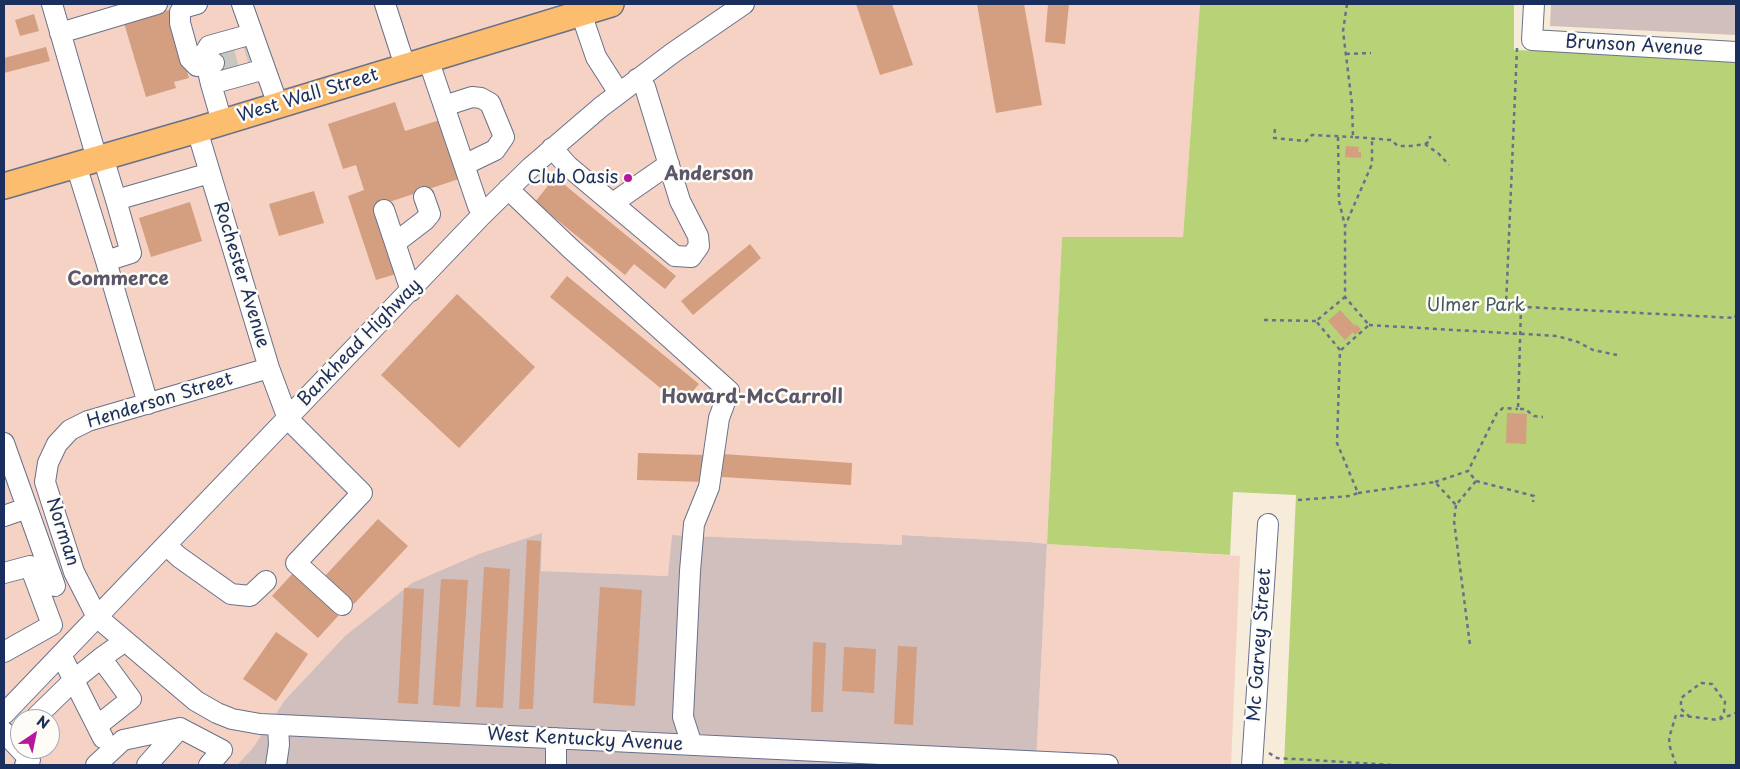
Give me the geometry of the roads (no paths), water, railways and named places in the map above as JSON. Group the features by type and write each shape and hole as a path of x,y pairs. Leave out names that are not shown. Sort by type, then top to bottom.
{"main road":[{"name":"West Wall Street","path":"4,186 197,130 611,4"}],"street":[{"path":"52,4 92,160 106,261 148,404"},
{"path":"60,33 157,4"},
{"path":"242,4 256,53 278,105"},
{"path":"385,4 405,66"},
{"name":"Bankhead Highway","path":"7,703 58,657 97,617 508,189 552,148 619,93 744,4"},
{"name":"Brunson Avenue","path":"1534,4 1524,41 1736,52"},
{"path":"187,5 180,12 180,23 190,59 197,66 211,71 256,53"},
{"path":"580,13 596,58 619,93"},
{"path":"222,122 211,71 204,54 209,46 256,53"},
{"path":"428,59 478,206 484,213"},
{"path":"552,148 568,166 675,256 691,257 699,246 698,236 680,201 645,87 637,80"},
{"path":"444,106 472,97 481,98 490,104 504,137 495,150 464,165"},
{"name":"Rochester Avenue","path":"197,130 269,368 288,419"},
{"path":"92,160 116,200 131,253 106,261"},
{"path":"613,204 669,164"},
{"path":"116,200 210,173"},
{"path":"508,189 570,248 729,391 719,418 709,487 694,524 690,571 684,717 692,745"},
{"path":"395,243 426,220 430,214 424,197"},
{"path":"384,210 411,290"},
{"name":"Henderson Street","path":"57,444 70,430 88,421 269,368"},
{"path":"288,419 362,493 296,562 342,605"},
{"path":"4,443 9,475 27,508 48,589 52,625 4,652"},
{"name":"Norman","path":"57,444 48,463 46,482 77,577 97,617"},
{"path":"9,475 48,463"},
{"path":"4,516 27,508"},
{"name":"Mc Garvey Street","path":"1252,765 1268,524"},
{"path":"166,545 179,557 231,594 250,596 266,581"},
{"path":"4,573 30,566 48,589"},
{"path":"48,589 77,577"},
{"name":"West Kentucky Avenue","path":"97,617 196,701 232,718 260,724 1108,765"},
{"path":"34,636 58,657 75,679 97,726 103,758"},
{"path":"44,709 75,679 125,641"},
{"path":"97,726 131,699 101,658"},
{"path":"276,765 279,745 278,725"},
{"path":"103,758 123,740 180,728 222,750 209,765"},
{"path":"147,765 180,728"},
{"path":"556,738 556,765"}],"tunnel":[{"path":"217,63 248,54"}],"place":[{"name":"Club Oasis","path":"628,178"}],"district":[{"name":"Anderson","path":"709,175"},
{"name":"Commerce","path":"118,280"},
{"name":"Howard-McCarroll","path":"752,398"}],"park label":[{"name":"Ulmer Park","path":"1476,306"}]}
